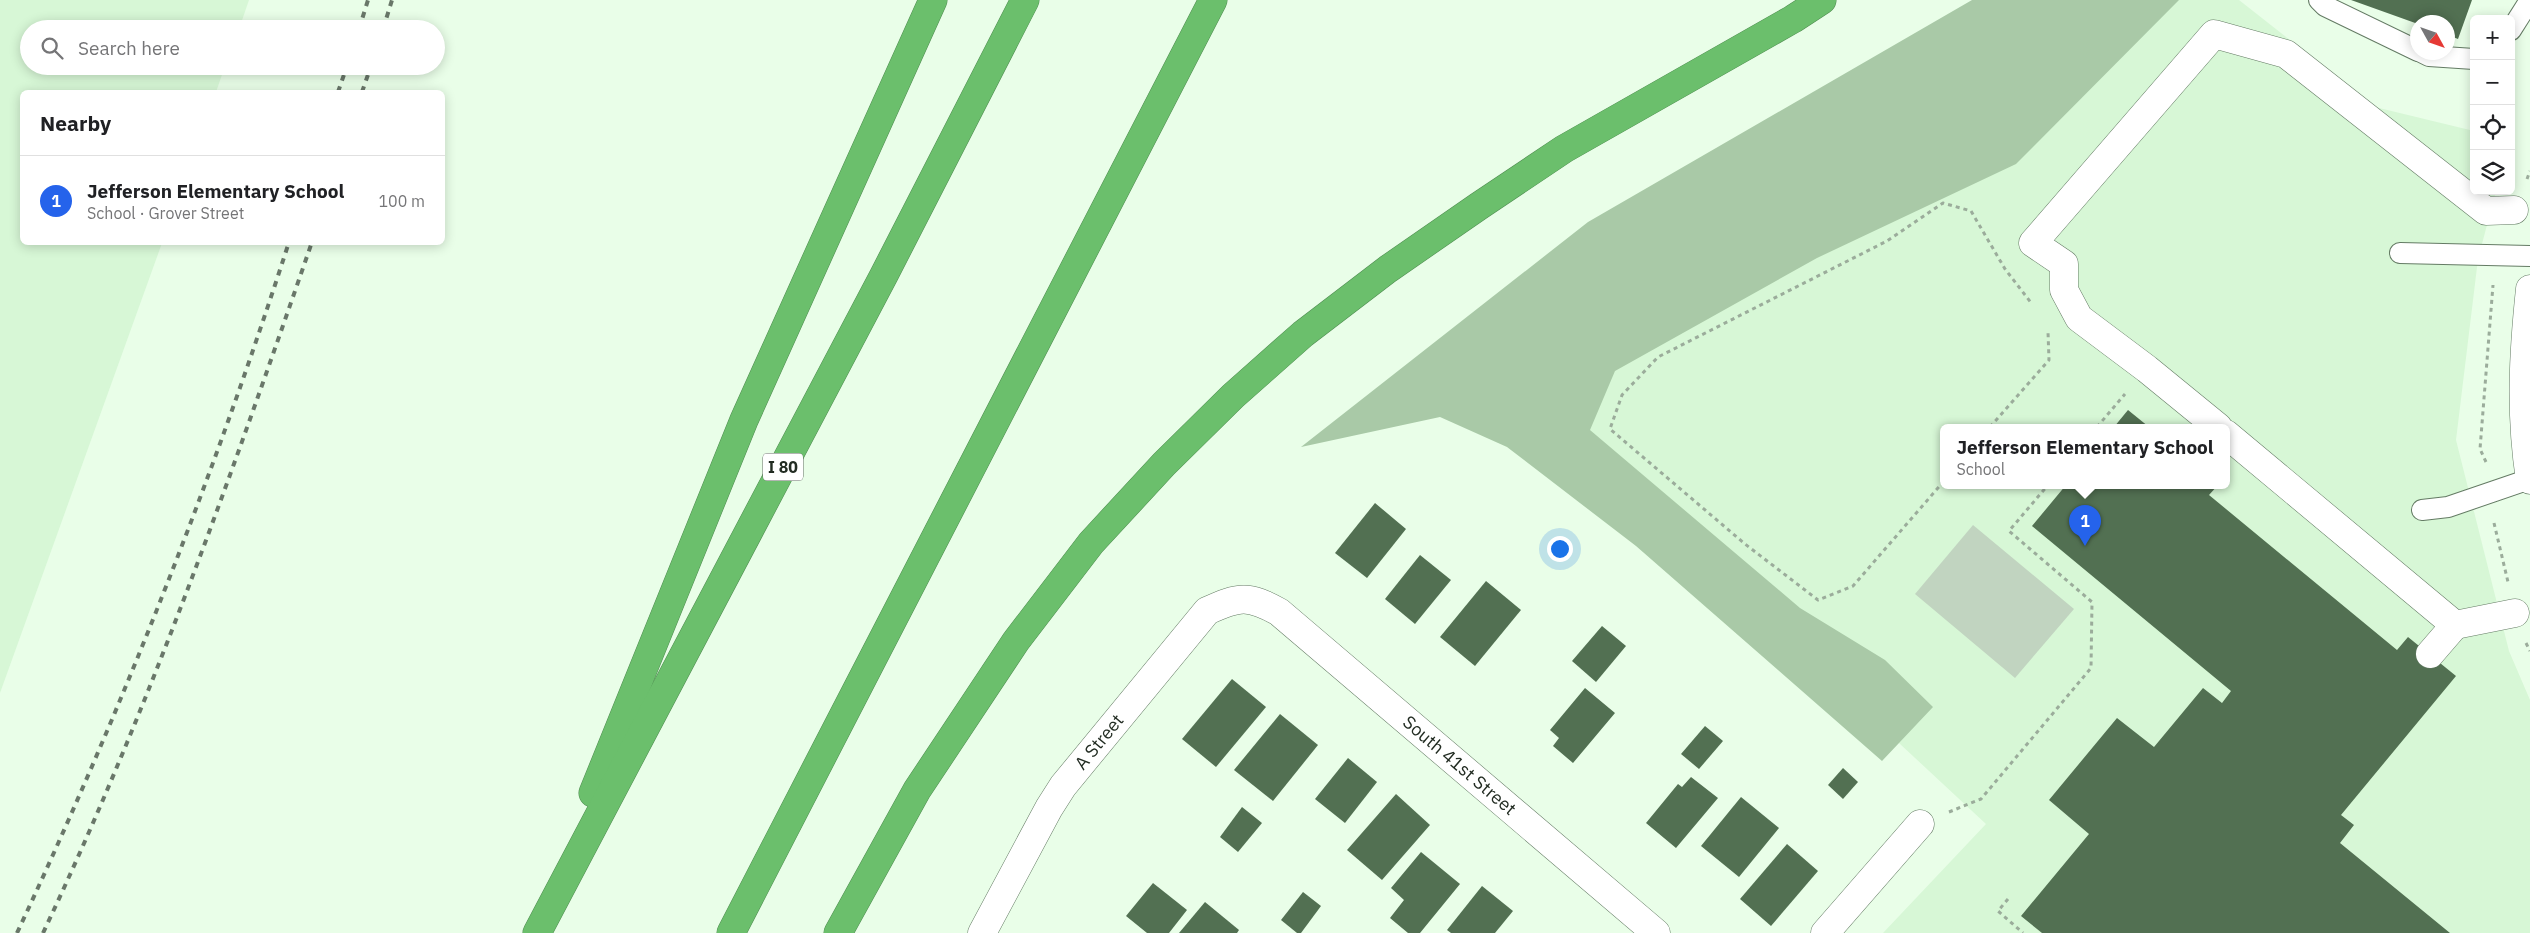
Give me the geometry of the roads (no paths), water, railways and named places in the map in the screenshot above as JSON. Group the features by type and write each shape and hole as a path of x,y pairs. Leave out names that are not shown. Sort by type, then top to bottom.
{"highway":[{"path":"536,933 744,420 933,0"},
{"name":"I 80","path":"536,933 884,275 1025,0"},
{"path":"731,933 1213,0"},
{"path":"838,933 917,790 1016,640 1091,543 1164,464 1233,396 1303,334 1388,269 1479,206 1564,149 1793,19 1822,0"}],"street":[{"path":"2214,424 2147,369 2079,318 2064,290 2064,264 2033,243 2214,34 2286,54 2486,211 2514,210"},
{"path":"2530,289 2522,360 2525,451 2530,479"},
{"path":"2230,437 2455,625"},
{"name":"A Street","path":"982,933 1049,808 1063,786 1207,611 1232,599 1260,602"},
{"name":"South 41st Street","path":"1260,602 1287,619 1656,933"},
{"path":"2430,654 2455,625 2515,613"},
{"path":"1824,933 1920,824"}],"lane":[{"path":"2319,0 2326,6 2410,47"},
{"path":"2515,24 2530,0"},
{"path":"2455,58 2470,59"},
{"path":"2400,254 2530,256"},
{"path":"2422,510 2448,507 2530,479"}],"railway":[{"path":"362,20 368,0"},
{"path":"386,20 392,0"},
{"path":"339,90 344,75"},
{"path":"363,90 368,75"},
{"path":"17,933 93,764 164,592 229,418 288,245"},
{"path":"43,933 82,849 187,591 251,417 311,245"}],"place":[{"name":"Jefferson Elementary School","path":"2085,546"}]}
